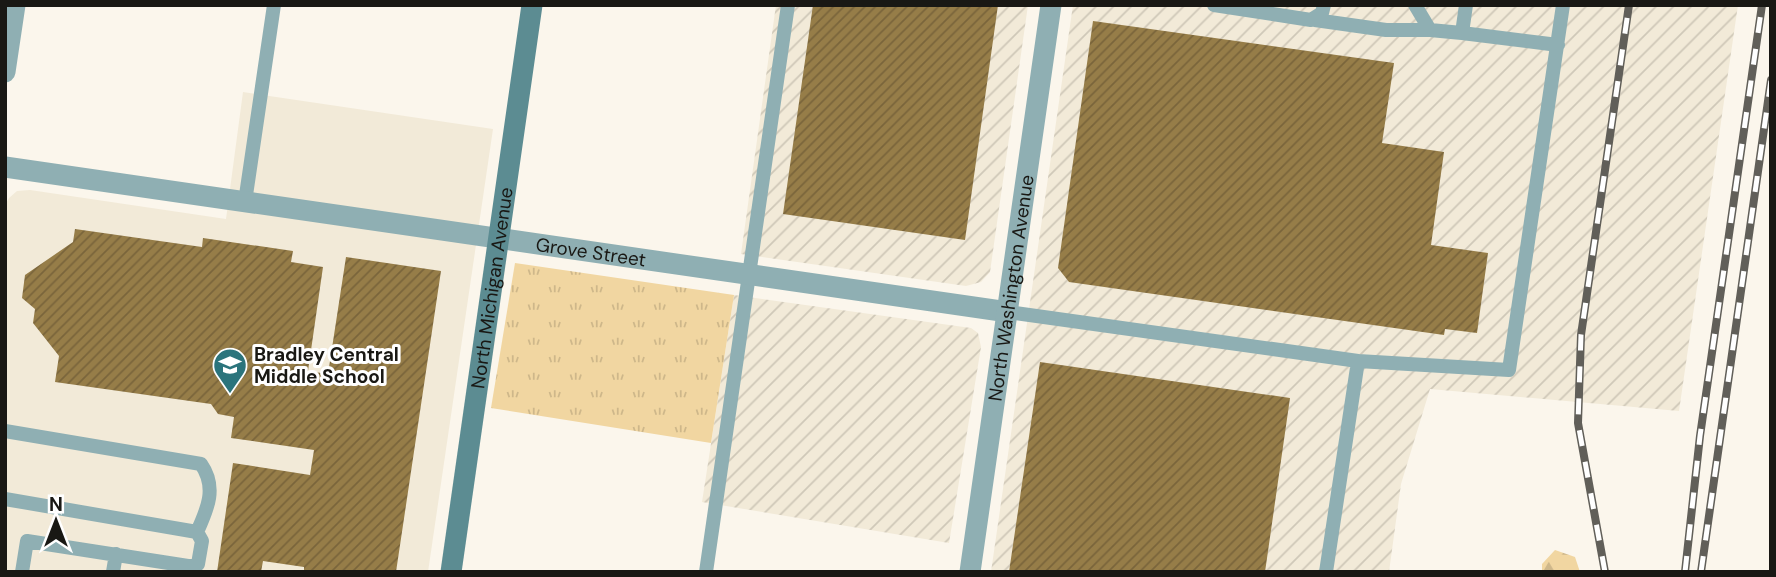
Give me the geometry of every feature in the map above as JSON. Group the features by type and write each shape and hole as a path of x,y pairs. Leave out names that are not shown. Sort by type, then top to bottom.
{"street":[{"path":"5,72 15,5"},
{"name":"North Michigan Avenue","path":"451,572 532,5"},
{"name":"North Washington Avenue","path":"970,572 1051,5"},
{"name":"Grove Street","path":"5,167 1008,312"}],"lane":[{"path":"245,202 274,5"},
{"path":"706,572 789,5"},
{"path":"1214,5 1386,30 1430,30 1558,45"},
{"path":"1315,20 1322,13 1324,5"},
{"path":"1415,5 1430,30"},
{"path":"1462,33 1466,5"},
{"path":"1008,312 1358,361 1509,370 1563,5"},
{"path":"1326,572 1358,361"},
{"path":"5,430 201,464 210,477 210,496 197,532 202,541 202,556 197,568 27,541 22,572"},
{"path":"5,499 197,532"},
{"path":"113,572 116,554"}],"shaded area":[{"path":"776,5 1028,5 990,272 981,282 966,286 741,254"},
{"path":"1073,5 1738,5 1679,411 1430,389 1401,484 1389,572 991,572"},
{"name":"Bradley Central Middle School","path":"243,92 493,129 428,572 5,572 5,205 17,191 30,190 226,219"},
{"path":"734,295 971,328 978,333 981,347 949,543 702,502"}],"green space":[{"path":"515,263 734,295 711,443 491,408"},
{"path":"1555,550 1575,557 1580,572 1542,572 1542,564"}],"building":[{"path":"813,5 998,5 965,240 783,214"},
{"path":"1093,21 1394,63 1382,143 1444,152 1431,245 1488,253 1477,333 1445,329 1444,335 1069,282 1058,268"},
{"path":"75,229 202,247 203,238 293,251 291,262 323,267 308,371 328,374 346,257 441,271 396,572 304,572 304,567 263,561 261,572 217,572 233,463 310,475 314,450 231,438 234,417 218,414 211,404 55,382 59,356 33,323 35,309 22,298 25,275 73,242"},
{"path":"1040,362 1290,398 1265,572 1009,572"}],"railway":[{"path":"1605,572 1578,423 1581,335 1629,5"},
{"path":"1685,572 1700,436 1762,5"},
{"path":"1701,572 1771,80"}],"place":[{"name":"Bradley Central Middle School","path":"230,395"}]}
